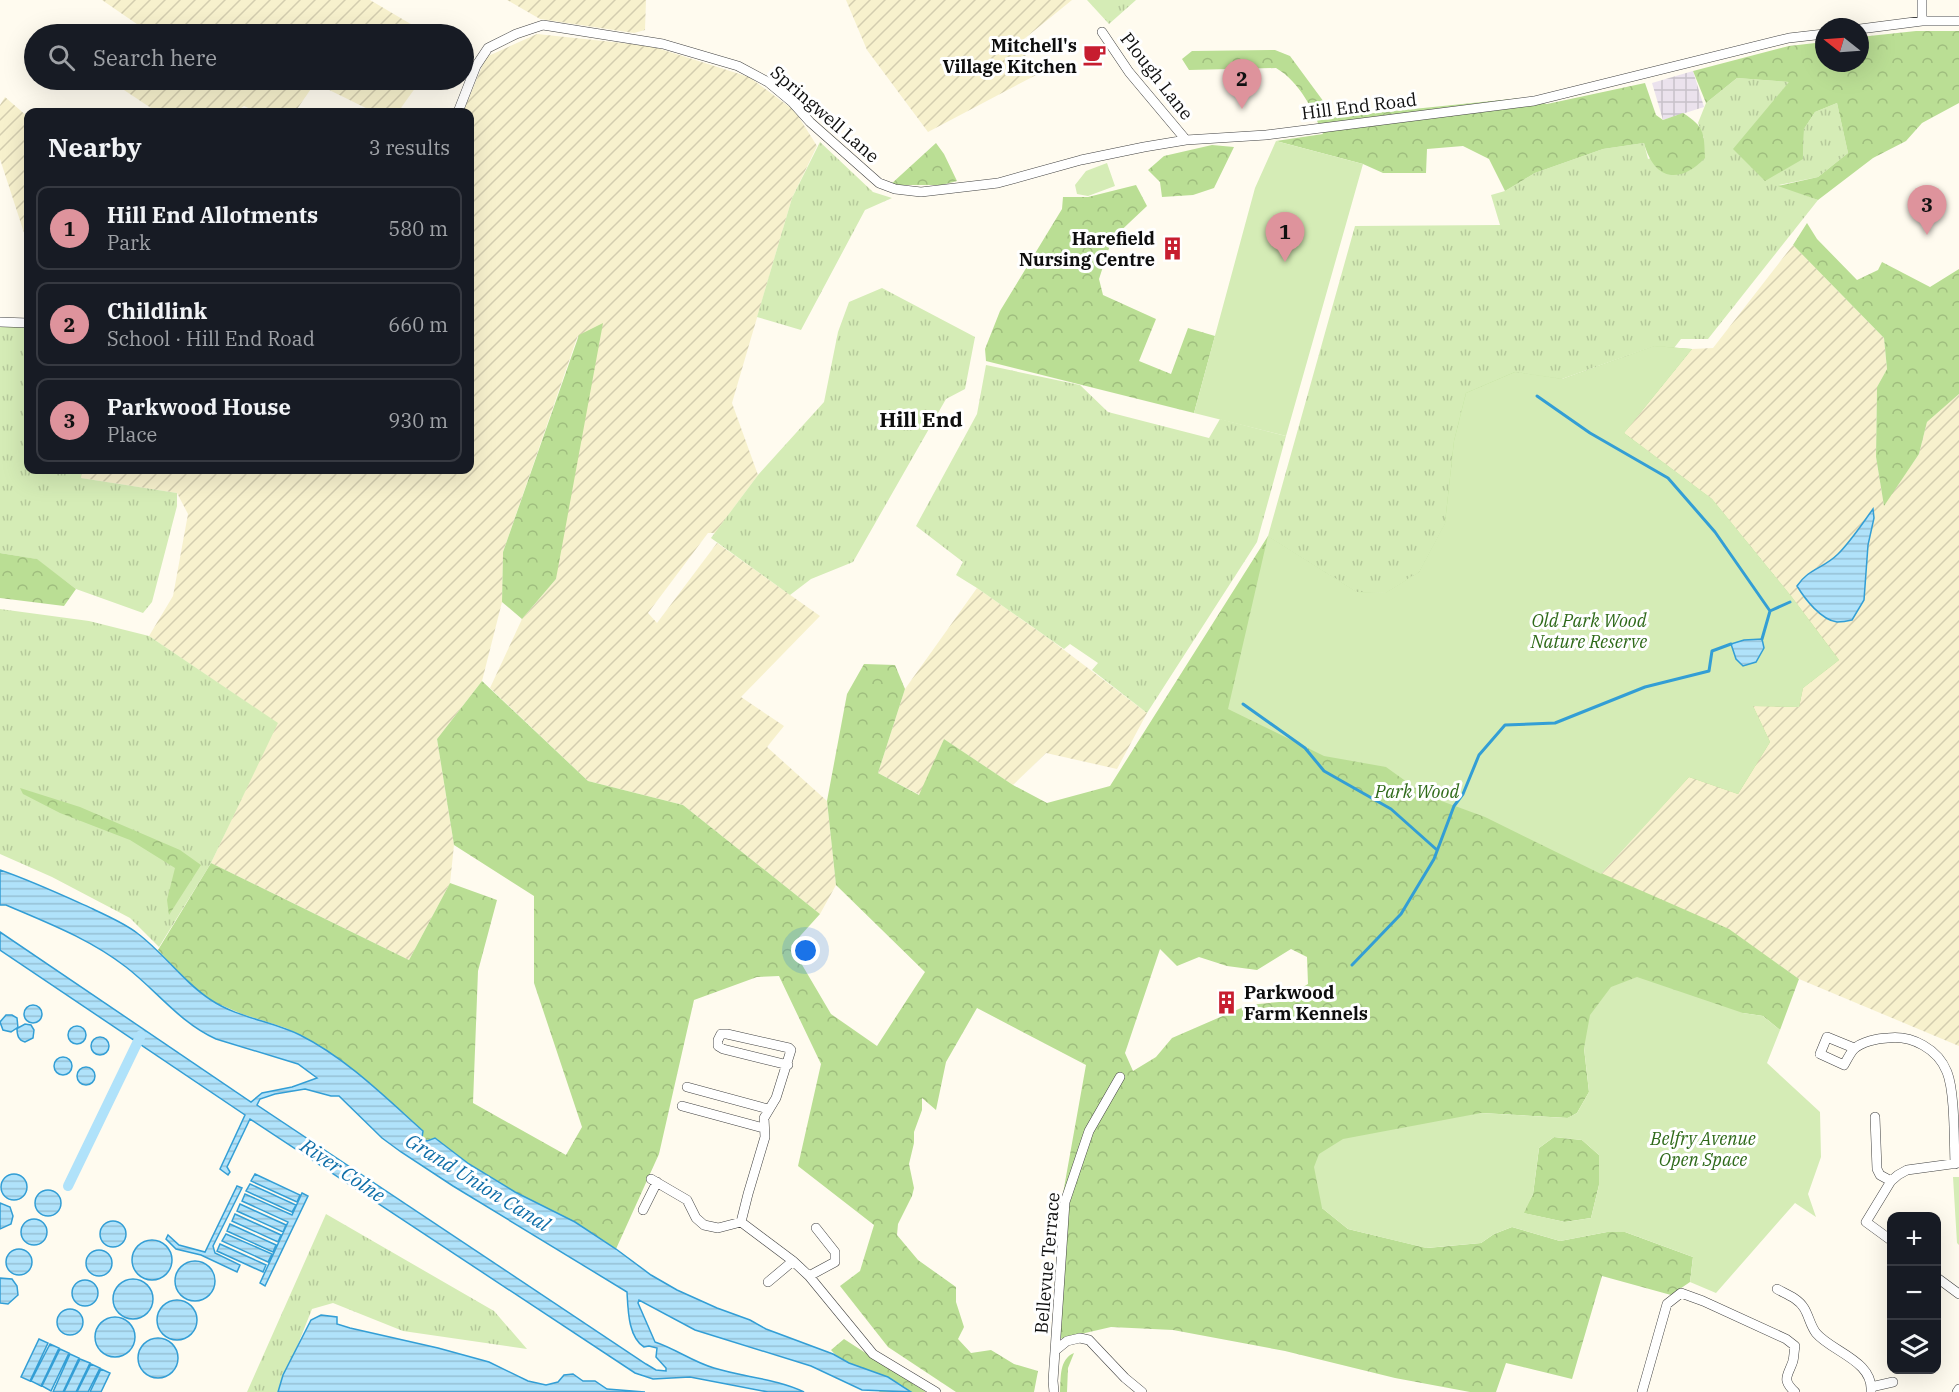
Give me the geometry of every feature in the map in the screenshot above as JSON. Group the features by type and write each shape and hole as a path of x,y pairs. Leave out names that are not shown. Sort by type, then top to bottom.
{"street":[{"path":"1922,0 1922,21"},
{"path":"1869,28 1922,21 1959,21"},
{"name":"Springwell Lane","path":"474,71 488,48 516,34 543,25 663,44 738,66 768,82 862,169 879,183 896,189"},
{"name":"Plough Lane","path":"1102,32 1129,72 1186,140"},
{"name":"Hill End Road","path":"896,189 921,192 998,183 1081,160 1186,140 1266,135 1534,101 1789,38 1815,35"},
{"name":"Springwell Lane","path":"460,108 467,90"},
{"path":"0,322 24,323"},
{"path":"741,1222 765,1137 764,1118 776,1098 789,1061 791,1050 727,1034 721,1034 718,1040 718,1046 723,1049 789,1061"},
{"path":"1854,1048 1877,1039 1897,1037 1921,1043 1947,1071 1951,1086 1957,1164 1907,1170 1891,1182 1866,1222 1887,1237"},
{"name":"Bellevue Terrace","path":"1054,1392 1065,1202 1089,1131 1120,1077"},
{"path":"687,1087 768,1109"},
{"path":"682,1106 763,1128"},
{"path":"1875,1117 1877,1169 1880,1175 1891,1182"},
{"path":"643,1210 654,1180 687,1200 696,1218 704,1225 718,1228 741,1222"},
{"path":"741,1222 809,1276 873,1354 936,1392"},
{"path":"809,1276 835,1262 835,1252 816,1228"},
{"path":"768,1282 793,1261"},
{"path":"1941,1280 1959,1294"},
{"path":"1777,1289 1795,1299 1804,1308 1817,1334 1856,1361 1864,1370 1871,1389 1893,1382"},
{"path":"1642,1392 1667,1304 1681,1293 1786,1339 1795,1346 1794,1359 1785,1378 1788,1386 1795,1392"},
{"path":"1056,1350 1067,1341 1080,1338 1089,1340 1125,1378 1142,1392"}],"shaded area":[{"path":"102,0 370,0 411,24 137,24"},
{"path":"507,0 646,0 645,30 634,33 540,19"},
{"path":"846,0 1072,0 1019,43 1036,75 928,132 867,50"},
{"path":"537,34 651,46 749,77 795,111 817,146 792,198 732,403 758,475 715,533 708,533 648,613 657,623 717,543 820,616 741,697 784,726 767,747 827,801 836,885 820,914 683,805 588,781 490,688 522,619 556,579 578,335 503,552 502,602 482,681 437,739 454,845 450,883 409,960 211,863 277,723 149,636 173,596 188,514 177,493 80,478 81,474 474,474 474,108 465,108 486,57"},
{"path":"1693,71 1704,107 1663,120 1652,83"},
{"path":"124,90 310,90 298,108 248,108 244,106 241,108 151,108"},
{"path":"329,90 414,90 401,108 366,108"},
{"path":"5,97 24,114 24,233 0,159 0,105"},
{"path":"1793,245 1884,338 1887,369 1877,387 1876,457 1884,505 1919,454 1927,422 1959,394 1959,1046 1799,979 1769,958 1601,874 1752,706 1803,688 1838,660 1791,596 1712,499 1624,433 1692,349 1713,348"},
{"path":"977,588 1051,640 1147,713 1117,769 1046,753 1013,785 944,739 920,795 878,773 905,689"}],"green space":[{"path":"1087,0 1136,0 1109,24"},
{"path":"1916,31 1959,31 1959,103 1922,123 1906,141 1873,158 1818,200 1778,186 1818,177 1848,153 1837,103 1815,112 1804,129 1803,159 1765,181 1733,149 1789,82 1737,78 1706,103 1693,71 1789,46 1815,43 1815,72 1869,72 1869,36"},
{"path":"1275,50 1290,56 1335,117 1521,98 1547,104 1645,83 1656,115 1663,120 1683,113 1696,122 1702,131 1705,158 1695,167 1677,175 1661,171 1654,165 1644,143 1603,149 1535,173 1505,191 1489,159 1463,146 1427,149 1426,173 1383,173 1363,164 1276,141 1323,134 1299,89 1276,68 1189,70 1182,59 1192,51"},
{"path":"1737,78 1789,82 1803,159 1804,129 1815,112 1837,103 1848,153 1818,177 1779,185 1818,200 1708,339 1681,339 1674,348 1654,346 1562,379 1515,372 1445,523 1419,572 1385,593 1357,592 1268,536 1355,226 1500,225 1491,195 1505,191 1535,173 1603,149 1644,143 1648,159 1704,138 1698,123 1706,103"},
{"path":"1276,141 1363,164 1286,436 1194,413 1255,188"},
{"path":"820,142 873,192 892,198 865,210 801,330 757,317 792,198"},
{"path":"936,143 957,181 942,185 890,185"},
{"path":"1212,145 1234,147 1214,188 1193,195 1162,197 1160,182 1148,170 1164,156"},
{"path":"1107,163 1115,186 1088,196 1077,194 1075,185 1086,171"},
{"path":"1136,185 1147,206 1112,239 1099,279 1103,295 1156,319 1139,361 1171,374 1188,328 1215,336 1194,413 986,361 985,349 1000,311 1062,209 1063,197 1088,197"},
{"path":"1807,223 1817,239 1857,280 1878,270 1882,262 1930,287 1959,269 1959,394 1927,422 1919,454 1884,506 1876,457 1877,387 1887,369 1884,338 1793,245"},
{"path":"882,288 975,337 965,389 946,399 853,562 811,579 790,595 711,538 758,475 824,402 838,332 849,302"},
{"path":"0,321 24,321 24,474 82,474 81,478 177,493 177,506 152,602 143,613 76,589 36,559 0,553"},
{"path":"603,323 556,579 522,619 502,602 503,552 579,335"},
{"name":"Park Wood","path":"1654,346 1692,349 1624,433 1712,499 1791,596 1839,660 1803,688 1799,707 1753,706 1770,742 1738,794 1689,777 1601,873 1729,929 1799,979 1780,1030 1763,1016 1743,1013 1584,1048 1589,1092 1577,1113 1568,1118 1481,1113 1322,1208 1348,1229 1427,1248 1481,1243 1494,1234 1512,1227 1560,1241 1607,1232 1625,1232 1693,1257 1690,1282 1671,1295 1602,1276 1572,1379 1506,1363 1496,1392 1470,1392 1395,1378 1285,1351 1173,1330 1111,1327 1055,1340 1062,1199 1086,1065 977,1008 946,1062 936,1110 922,1098 922,1110 914,1132 909,1164 914,1188 898,1224 897,1235 918,1260 956,1287 956,1302 964,1327 958,1339 971,1353 991,1350 1014,1364 1038,1371 1034,1392 956,1392 888,1347 840,1286 860,1271 874,1225 798,1166 821,1064 779,976 757,977 694,1000 659,1154 616,1249 575,1222 515,1192 469,1164 435,1138 427,1141 316,1044 286,1028 214,1002 191,986 158,950 211,863 409,960 450,883 497,900 478,971 473,1103 566,1155 582,1127 534,983 534,896 454,845 437,739 482,681 588,781 683,805 820,914 791,946 831,1014 877,1046 925,972 836,885 827,801 847,694 864,664 895,665 905,689 878,773 919,795 944,739 1013,785 1047,803 1110,786 1268,536 1357,592 1385,593 1419,572 1445,523 1454,441 1466,393 1515,372 1563,379","holes":["1160,949 1177,966 1199,957 1227,966 1257,970 1291,949 1307,957 1308,984 1279,1002 1248,1005 1172,1038 1156,1057 1133,1071 1125,1053"]},
{"name":"Old Park Wood Nature Reserve","path":"1654,346 1692,349 1624,433 1712,499 1791,596 1839,660 1803,688 1799,707 1753,706 1770,742 1738,794 1689,777 1601,874 1485,817 1425,795 1386,767 1324,756 1228,709 1268,536 1357,592 1385,593 1419,572 1445,523 1454,441 1466,393 1515,372 1563,379"},
{"path":"986,365 1080,385 1108,412 1209,438 1220,419 1286,436 1257,542 1147,713 1092,670 1098,663 1070,644 1064,649 956,575 963,562 916,526 977,414"},
{"path":"0,553 37,559 76,589 64,606 0,598"},
{"path":"0,609 89,621 149,636 278,723 211,863 159,947 130,918 52,877 0,854"},
{"path":"20,788 80,807 180,850 201,865 169,915 167,900 175,868 130,840 60,813 23,794"},
{"name":"Belfry Avenue Open Space","path":"1637,977 1743,1013 1763,1016 1780,1030 1767,1063 1820,1112 1821,1157 1808,1194 1816,1217 1795,1203 1716,1293 1690,1282 1693,1257 1625,1232 1607,1232 1560,1241 1512,1227 1494,1234 1481,1243 1426,1248 1348,1229 1322,1208 1314,1167 1319,1154 1343,1139 1481,1113 1567,1118 1577,1113 1589,1092 1584,1048 1590,1015 1611,987","holes":["1554,1137 1582,1140 1599,1155 1599,1185 1591,1218 1565,1222 1524,1213 1533,1194 1539,1148"]},
{"path":"1554,1137 1582,1140 1599,1155 1599,1185 1591,1218 1565,1222 1523,1213 1533,1194 1539,1148"},
{"path":"1953,1177 1959,1177 1959,1245 1957,1243"},
{"path":"326,1214 494,1311 527,1349 403,1331 333,1303 312,1309 279,1392 247,1392"},
{"path":"844,1339 926,1392 880,1392 850,1371 831,1350"},
{"path":"1074,1353 1068,1368 1067,1392 1060,1392 1063,1364"}],"water":[{"path":"1873,509 1874,518 1868,545 1864,600 1852,620 1837,622 1831,620 1814,608 1797,586 1811,572 1838,554"},
{"path":"1762,639 1764,648 1756,662 1743,666 1736,659 1731,644 1744,640"},
{"path":"0,870 47,888 121,923 147,941 191,985 211,1000 232,1011 289,1030 317,1044 380,1092 423,1131 422,1138 427,1141 435,1138 469,1164 515,1192 575,1222 651,1275 717,1308 888,1377 911,1392 862,1390 811,1366 695,1330 639,1300 638,1303 655,1342 706,1365 783,1384 804,1392 768,1392 690,1377 653,1379 635,1373 250,1119 227,1167 230,1172 228,1175 220,1169 245,1115 0,950 0,932 251,1102 262,1093 292,1087 317,1078 298,1064 216,1039 203,1032 180,1015 126,967 98,948 53,925 6,905 0,905","holes":["305,1089 339,1096 382,1138 401,1152 627,1292 630,1322 635,1337 644,1347 657,1348 656,1357 666,1371 656,1370 646,1364 257,1105 260,1099"]},
{"path":"33,1005 39,1008 42,1014 39,1020 33,1023 27,1020 24,1014 27,1008"},
{"path":"6,1015 17,1018 18,1028 25,1024 31,1025 34,1030 33,1038 25,1042 18,1037 17,1028 11,1032 3,1030 0,1022"},
{"path":"77,1026 83,1029 86,1035 83,1041 77,1044 71,1041 68,1035 71,1029"},
{"path":"100,1037 106,1040 109,1046 106,1052 100,1055 94,1052 91,1046 94,1040"},
{"path":"63,1057 69,1060 72,1066 69,1072 63,1075 57,1072 54,1066 57,1060"},
{"path":"86,1067 92,1070 95,1076 92,1082 86,1085 80,1082 77,1076 80,1070"},
{"path":"14,1174 23,1178 27,1187 23,1196 14,1200 5,1196 1,1187 5,1178"},
{"path":"255,1174 300,1195 297,1202 251,1181"},
{"path":"250,1184 296,1205 292,1212 246,1191"},
{"path":"237,1186 242,1188 213,1246 215,1253 240,1265 237,1272 201,1255 176,1249 166,1239 168,1235 179,1245 205,1252"},
{"path":"48,1190 57,1194 61,1203 57,1212 48,1216 39,1212 35,1203 39,1194"},
{"path":"302,1193 308,1196 265,1286 260,1283 288,1222 242,1201 245,1194 292,1215"},
{"path":"0,1203 10,1207 13,1216 11,1224 0,1229"},
{"path":"240,1204 286,1225 283,1232 237,1211"},
{"path":"235,1214 281,1235 278,1242 232,1221"},
{"path":"34,1219 43,1223 47,1232 43,1241 34,1245 25,1241 21,1232 25,1223"},
{"path":"113,1221 122,1225 126,1234 122,1243 113,1247 104,1243 100,1234 104,1225"},
{"path":"230,1224 276,1245 273,1252 227,1231"},
{"path":"226,1234 272,1254 268,1262 222,1241"},
{"path":"152,1240 166,1246 172,1260 166,1274 152,1280 138,1274 132,1260 138,1246"},
{"path":"220,1244 266,1265 263,1272 217,1251"},
{"path":"19,1249 28,1253 32,1262 28,1271 19,1275 10,1271 6,1262 10,1253"},
{"path":"99,1250 108,1254 112,1263 108,1272 99,1276 90,1272 86,1263 90,1254"},
{"path":"195,1261 209,1267 215,1281 209,1295 195,1301 181,1295 175,1281 181,1267"},
{"path":"0,1278 12,1279 17,1286 18,1295 8,1304 0,1303"},
{"path":"133,1279 147,1285 153,1299 147,1313 133,1319 119,1313 113,1299 119,1285"},
{"path":"85,1280 94,1284 98,1293 94,1302 85,1306 76,1302 72,1293 76,1284"},
{"path":"177,1300 191,1306 197,1320 191,1334 177,1340 163,1334 157,1320 163,1306"},
{"path":"70,1309 79,1313 83,1322 79,1331 70,1335 61,1331 57,1322 61,1313"},
{"path":"321,1315 337,1317 337,1324 350,1328 489,1362 528,1381 546,1385 558,1382 564,1375 573,1374 583,1381 595,1381 607,1389 645,1392 278,1392 283,1375 311,1320"},
{"path":"115,1317 129,1323 135,1337 129,1351 115,1357 101,1351 95,1337 101,1323"},
{"path":"158,1338 172,1344 178,1358 172,1372 158,1378 144,1372 138,1358 144,1344"},
{"path":"39,1339 48,1343 30,1381 21,1377"},
{"path":"50,1344 59,1348 41,1386 31,1381"},
{"path":"60,1349 69,1353 51,1391 42,1386"},
{"path":"70,1354 79,1358 63,1392 53,1392"},
{"path":"80,1359 90,1363 76,1392 64,1392"},
{"path":"91,1364 100,1368 88,1392 77,1392"},
{"path":"101,1369 110,1373 101,1392 90,1392"}],"waterway":[{"path":"1537,396 1590,433 1668,478 1715,532 1770,611"},
{"path":"1762,639 1770,611 1790,602"},
{"path":"1352,965 1401,914 1434,859 1454,806 1463,794 1479,755 1505,725 1555,723 1645,687 1709,671 1712,651 1731,644"},
{"path":"1243,704 1305,748 1324,771 1391,809 1437,850"},
{"path":"68,1186 141,1035"}],"place":[{"name":"Mitchell's Village Kitchen","path":"1095,55"},
{"name":"Childlink","path":"1242,109"},
{"name":"Parkwood House","path":"1927,235"},
{"name":"Harefield Nursing Centre","path":"1173,248"},
{"name":"Hill End Allotments","path":"1285,262"},
{"name":"Parkwood Farm Kennels","path":"1226,1002"}],"district":[{"name":"Hill End","path":"921,419"}],"water label":[{"name":"River Colne","path":"343,1170"},
{"name":"Grand Union Canal","path":"478,1182"}]}
